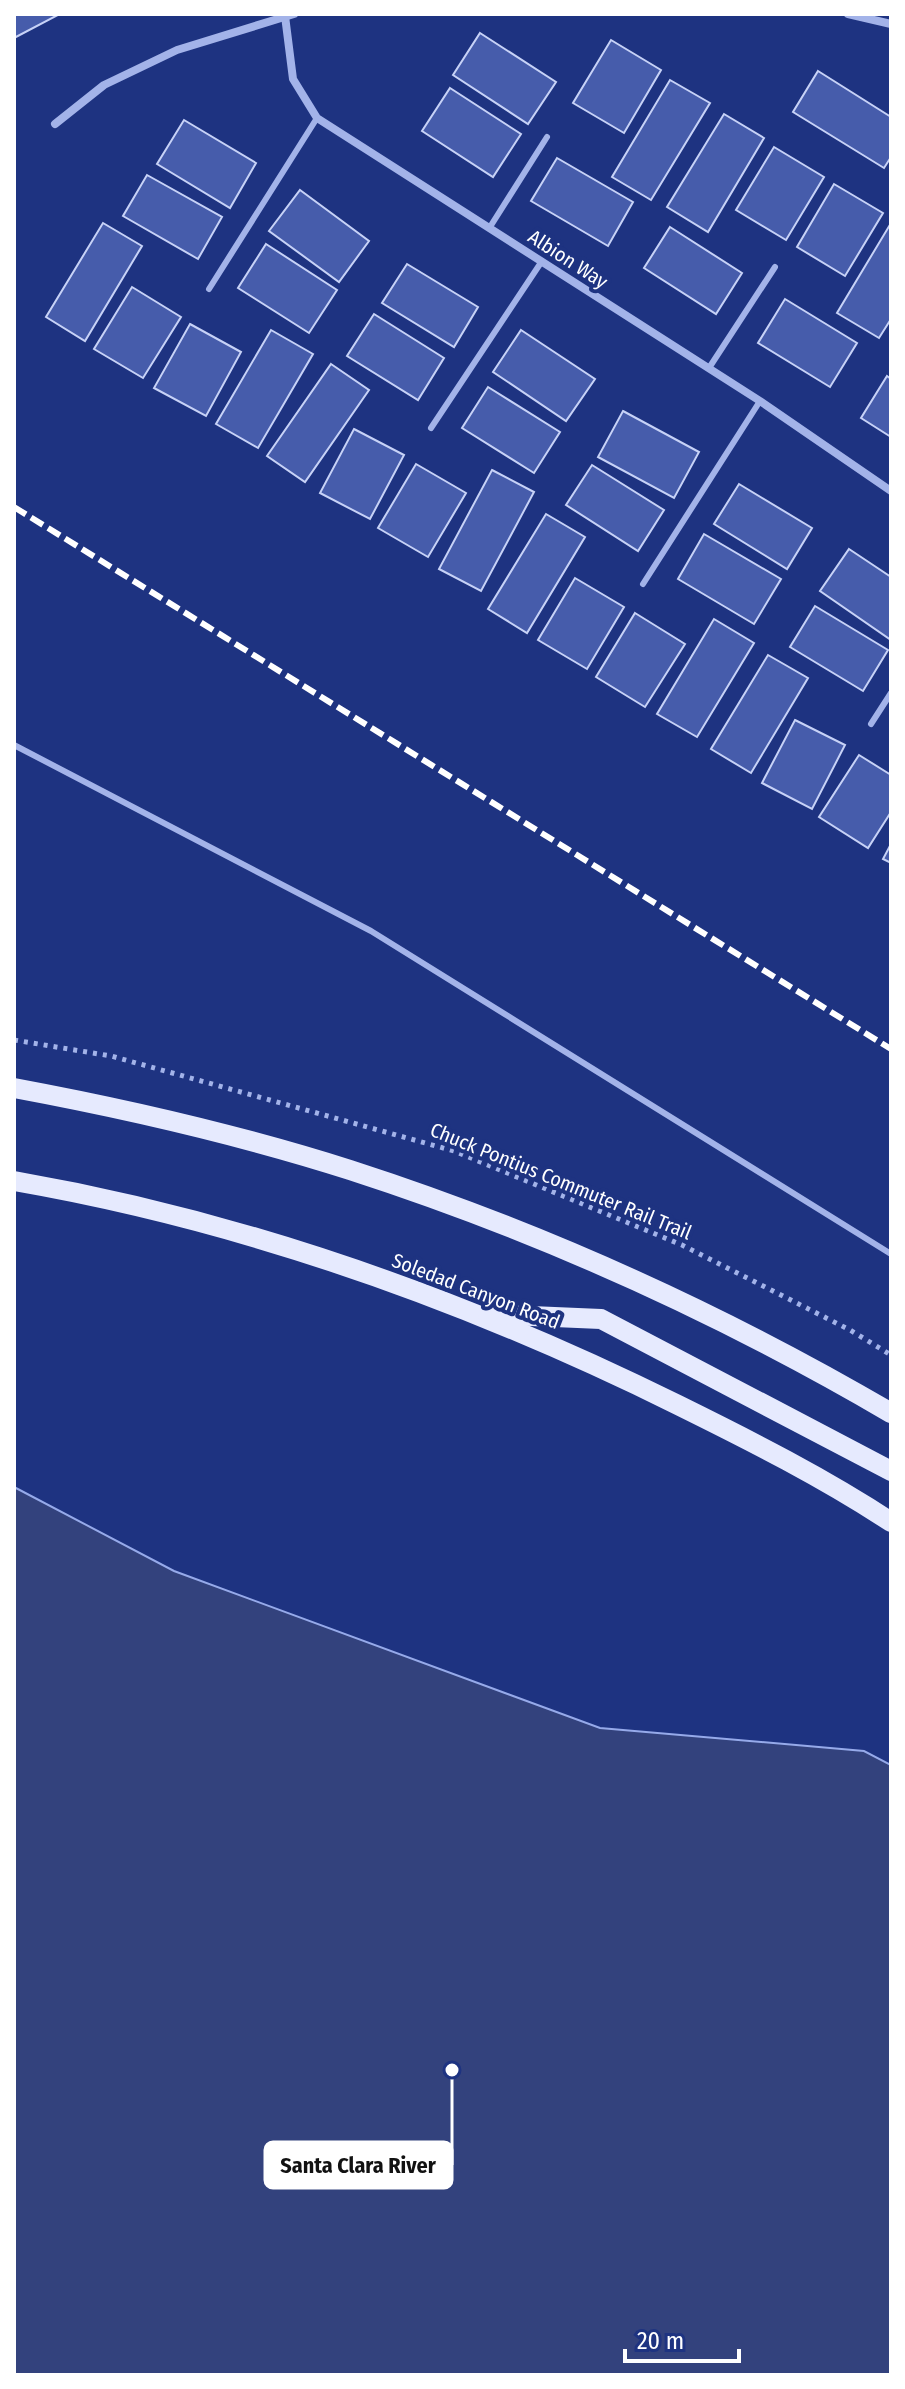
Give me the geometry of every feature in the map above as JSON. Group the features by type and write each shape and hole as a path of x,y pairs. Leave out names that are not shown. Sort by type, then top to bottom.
{"main road":[{"path":"14,1088 226,1134 349,1170 470,1212 589,1259 705,1313 819,1371 891,1413"},
{"name":"Soledad Canyon Road","path":"14,1181 190,1220 334,1263 476,1314 615,1374 750,1440 891,1522"},
{"path":"476,1314 601,1319 891,1471"}],"street":[{"path":"848,14 891,24"},
{"path":"55,124 104,85 177,50 289,15"},
{"name":"Albion Way","path":"289,15 293,79 317,118 760,401 891,491"}],"lane":[{"path":"209,289 317,118"},
{"path":"490,227 547,137"},
{"path":"431,428 542,261"},
{"path":"709,368 775,267"},
{"path":"643,584 760,401"},
{"path":"871,724 891,693"},
{"path":"14,745 371,931 891,1254"}],"path":[{"name":"Chuck Pontius Commuter Rail Trail","path":"14,1040 111,1056 454,1151 682,1245 850,1330 891,1355"}],"water":[{"path":"14,1487 174,1571 600,1728 864,1751 891,1765 891,2375 14,2375"}],"building":[{"path":"14,14 58,14 58,15 14,38"},
{"path":"480,33 556,82 528,124 453,75"},
{"path":"611,40 661,70 624,133 573,103"},
{"path":"818,71 891,117 891,157 884,168 793,112"},
{"path":"670,80 710,103 651,200 612,177"},
{"path":"450,88 521,134 493,177 422,131"},
{"path":"724,114 764,138 708,232 667,207"},
{"path":"184,120 256,163 230,208 157,164"},
{"path":"774,147 824,177 786,240 736,210"},
{"path":"557,158 633,202 608,246 531,201"},
{"path":"147,175 222,217 198,259 123,216"},
{"path":"834,184 883,213 845,276 797,247"},
{"path":"300,190 369,241 339,282 269,231"},
{"path":"103,223 142,246 85,341 46,317"},
{"path":"891,223 891,319 879,338 837,313"},
{"path":"670,227 742,273 716,314 644,268"},
{"path":"266,244 337,290 309,333 238,288"},
{"path":"407,264 478,307 454,347 382,303"},
{"path":"132,287 181,317 143,378 94,349"},
{"path":"785,299 857,343 830,387 758,343"},
{"path":"374,314 444,358 418,400 347,356"},
{"path":"190,324 241,352 206,416 154,388"},
{"path":"271,330 313,354 258,448 216,424"},
{"path":"521,330 595,379 566,421 493,372"},
{"path":"331,364 369,390 305,482 267,456"},
{"path":"887,376 891,379 891,437 861,418"},
{"path":"488,387 560,432 534,473 462,428"},
{"path":"623,411 699,452 674,498 598,457"},
{"path":"354,429 404,455 370,519 320,493"},
{"path":"416,464 466,493 428,557 378,528"},
{"path":"592,465 664,510 638,551 566,505"},
{"path":"492,470 534,492 481,591 439,569"},
{"path":"739,484 812,528 787,569 714,524"},
{"path":"546,514 585,537 527,633 488,609"},
{"path":"704,534 781,579 754,624 678,579"},
{"path":"849,549 891,577 891,640 820,591"},
{"path":"575,578 624,607 587,669 538,640"},
{"path":"815,606 888,650 863,691 790,647"},
{"path":"635,613 685,644 645,707 596,677"},
{"path":"714,619 754,643 697,737 657,714"},
{"path":"768,655 808,678 751,773 711,749"},
{"path":"795,720 845,745 812,809 762,783"},
{"path":"859,755 891,775 891,812 868,848 819,817"},
{"path":"891,844 891,863 883,859"}],"railway":[{"path":"14,507 891,1049"}],"place":[{"name":"Santa Clara River","path":"452,2070"}]}
